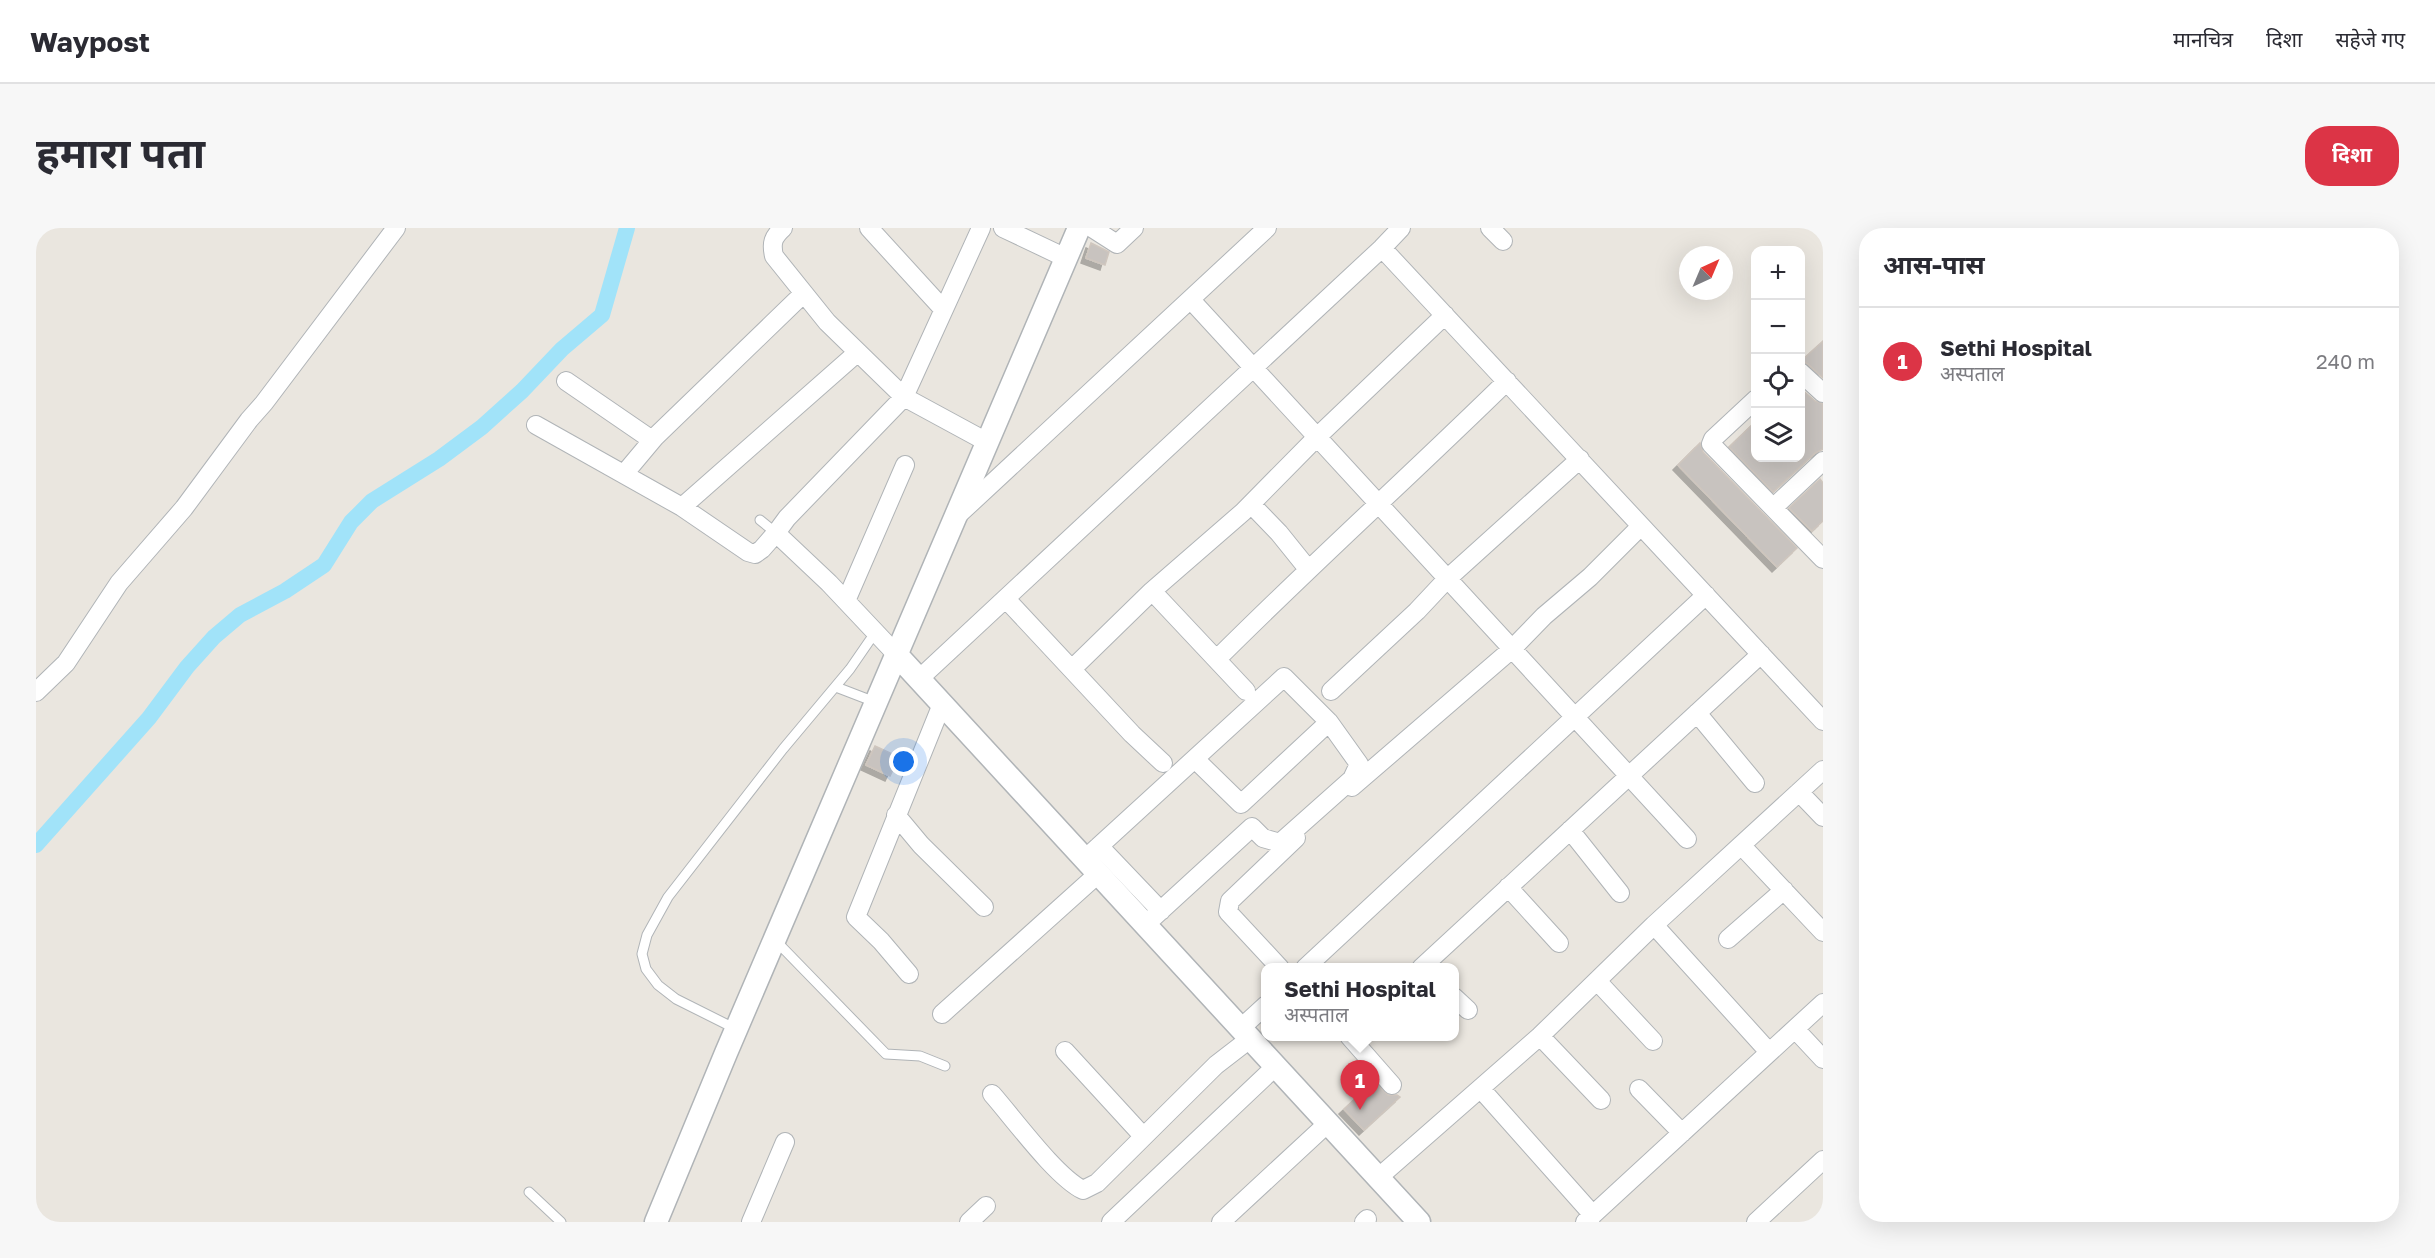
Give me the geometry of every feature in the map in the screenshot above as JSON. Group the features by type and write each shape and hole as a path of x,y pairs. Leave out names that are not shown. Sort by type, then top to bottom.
{"street":[{"path":"36,692 66,663 119,583 218,463 396,228"},
{"path":"783,228 774,236 771,246 774,256 803,294 858,352 904,397 987,442"},
{"path":"868,228 943,309"},
{"path":"536,425 682,507 748,552 755,554 904,397 981,228"},
{"path":"1003,228 1066,258"},
{"path":"656,1222 774,939 1078,228"},
{"path":"1092,228 1117,244 1134,228"},
{"path":"953,520 1267,228"},
{"path":"920,679 1401,228"},
{"path":"1382,248 1823,721"},
{"path":"624,474 652,441 803,294"},
{"path":"1191,300 1688,839"},
{"path":"1072,669 1152,591 1251,504 1317,436 1445,315"},
{"path":"682,507 858,352"},
{"path":"1805,377 1823,393"},
{"path":"566,381 652,441"},
{"path":"1218,659 1308,568 1379,504 1507,381"},
{"path":"1751,403 1713,439 1711,444 1823,559"},
{"path":"1331,691 1417,611 1447,579 1580,459"},
{"path":"1774,507 1823,461"},
{"path":"846,600 905,465"},
{"path":"1251,504 1308,568"},
{"path":"1275,963 1228,912 1230,901 1321,814 1434,714 1512,649 1544,616 1590,577 1641,526"},
{"path":"776,533 846,600 942,704 1157,914 1246,1033 1419,1222"},
{"path":"1152,591 1246,691"},
{"path":"1310,963 1706,595"},
{"path":"1006,599 1132,734 1163,763"},
{"path":"1427,963 1761,654"},
{"path":"942,1014 1096,856 1196,760 1284,676 1329,722 1359,765 1352,778 1280,843 1263,838 1252,827 1241,804 1196,760"},
{"path":"909,974 856,917 942,704"},
{"path":"1697,713 1755,783"},
{"path":"1241,804 1329,722"},
{"path":"1379,1177 1540,1036 1654,925 1823,770"},
{"path":"1799,792 1823,817"},
{"path":"896,815 921,845 984,907"},
{"path":"1157,914 1252,827"},
{"path":"1570,830 1620,893"},
{"path":"1741,845 1823,932"},
{"path":"1508,887 1559,943"},
{"path":"1728,939 1784,890"},
{"path":"1654,925 1769,1052"},
{"path":"1598,982 1653,1041"},
{"path":"1481,1089 1589,1218 1823,1003"},
{"path":"992,1094 1056,1168 1074,1186 1083,1190 1097,1183 1216,1065 1246,1033 1261,1012"},
{"path":"1795,1029 1823,1059"},
{"path":"1540,1036 1601,1100"},
{"path":"1353,1041 1392,1085"},
{"path":"1065,1051 1143,1136"},
{"path":"1111,1222 1173,1166 1276,1066"},
{"path":"1639,1089 1682,1133"},
{"path":"1221,1222 1328,1123"},
{"path":"751,1222 785,1142"},
{"path":"1756,1222 1823,1160"},
{"path":"969,1222 986,1206"}],"lane":[{"path":"760,520 776,533"},
{"path":"736,1029 676,999 658,985 646,969 642,954 646,935 668,897 783,749 836,687 870,640"},
{"path":"836,687 875,702"},
{"path":"774,939 886,1054 920,1056 945,1066"},
{"path":"529,1192 561,1222"}],"building":[{"path":"1091,243 1109,252 1105,265 1086,258"},
{"path":"1823,341 1823,378 1805,363 1805,357"},
{"path":"1805,392 1815,401 1823,404 1823,449 1815,453 1773,492 1729,447 1751,426 1751,462 1805,462"},
{"path":"1700,443 1703,452 1797,548 1777,567 1678,465"},
{"path":"1820,479 1823,483 1823,521 1812,531 1789,508"},
{"path":"875,746 899,757 890,776 866,765"},
{"path":"1374,1081 1388,1095 1400,1097 1364,1130 1344,1109"}],"waterway":[{"path":"36,845 149,718 187,667 214,637 240,615 285,591 324,565 351,522 372,501 439,459 482,427 522,391 562,349 602,315 627,228"}],"place":[{"name":"Sethi Hospital","path":"1360,1110"}]}
